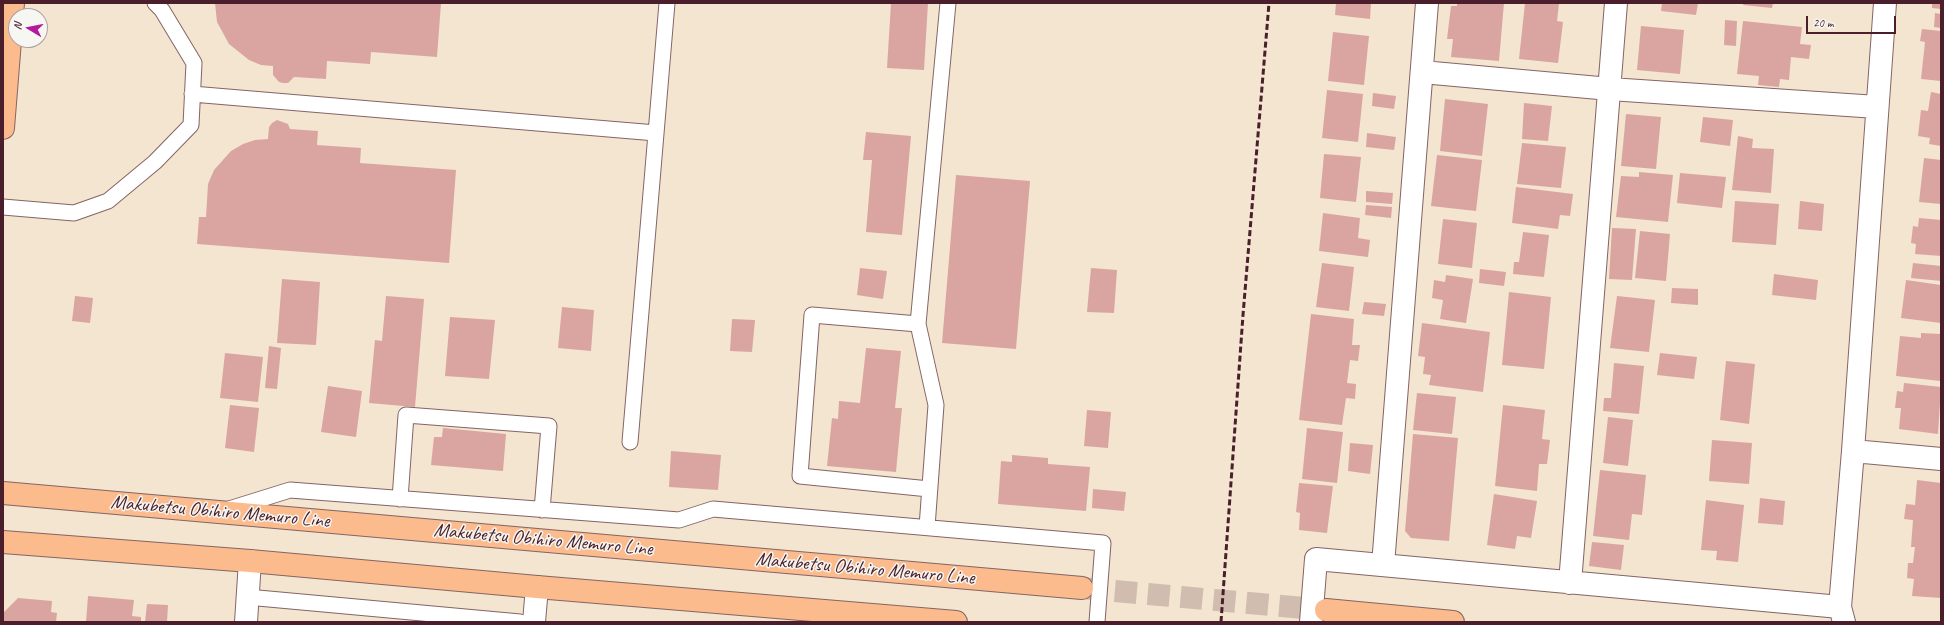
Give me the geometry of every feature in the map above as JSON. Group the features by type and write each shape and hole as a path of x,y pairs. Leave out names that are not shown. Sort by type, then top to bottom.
{"main road":[{"path":"3,128 13,3"},
{"name":"Makubetsu Obihiro Memuro Line","path":"3,492 1082,588"},
{"path":"3,542 250,561 956,622"},
{"path":"1318,616 1453,622"}],"street":[{"path":"1383,565 1427,3"},
{"path":"1570,583 1616,3"},
{"path":"1318,616 1316,559 1570,583 1842,614 1885,3"},
{"path":"1422,72 1610,90 1877,106"},
{"path":"1853,451 1941,459"},
{"path":"246,622 250,561"},
{"path":"534,622 537,587"}],"lane":[{"path":"630,442 667,3"},
{"path":"927,527 936,405 918,324 948,3"},
{"path":"3,207 74,213 108,201 155,162 191,125 194,63 160,5"},
{"path":"192,94 656,133"},
{"path":"918,324 812,315 800,476 929,489"},
{"path":"400,499 406,415 422,416 549,426 542,510"},
{"path":"221,512 290,490 679,520 712,509 1103,543 1097,622"},
{"path":"247,597 520,622"}],"building":[{"path":"215,3 441,3 437,57 371,52 370,64 327,61 326,79 294,77 288,83 283,83 279,82 273,75 273,66 261,65 249,60 229,44 217,22"},
{"path":"891,3 928,3 924,70 887,68"},
{"path":"1336,3 1371,3 1370,19 1335,15"},
{"path":"1457,3 1504,3 1499,61 1451,57 1453,39 1447,39 1451,6 1457,6"},
{"path":"1525,3 1559,3 1557,21 1563,22 1558,63 1519,59"},
{"path":"1662,3 1698,3 1696,15 1661,11"},
{"path":"1744,3 1773,3 1772,8 1743,5"},
{"path":"1932,3 1941,3 1941,9 1932,8"},
{"path":"1935,13 1941,14 1941,28 1934,27"},
{"path":"1725,20 1737,21 1736,46 1724,45"},
{"path":"1743,21 1802,27 1800,44 1811,45 1809,59 1791,57 1789,80 1780,79 1779,87 1758,85 1759,76 1737,74"},
{"path":"1641,26 1684,30 1680,74 1637,70"},
{"path":"1922,29 1941,31 1941,81 1921,79 1925,42 1920,41"},
{"path":"1333,32 1369,36 1364,85 1328,81"},
{"path":"1327,90 1363,94 1358,142 1322,138"},
{"path":"1931,92 1941,94 1941,146 1929,144 1930,138 1918,136 1921,110 1928,111"},
{"path":"1373,93 1396,96 1394,109 1372,106"},
{"path":"1445,99 1488,104 1482,156 1440,151"},
{"path":"1524,103 1552,106 1548,141 1522,139"},
{"path":"1626,114 1661,117 1656,169 1621,166"},
{"path":"1703,117 1733,120 1730,146 1700,142"},
{"path":"277,120 288,124 290,129 318,131 317,145 361,148 360,163 456,170 449,263 197,244 199,217 206,217 208,184 214,170 231,151 243,144 255,140 268,139 269,127"},
{"path":"866,132 911,136 902,235 866,232 872,160 863,160"},
{"path":"1367,133 1396,137 1394,150 1366,147"},
{"path":"1738,136 1753,139 1752,148 1774,149 1771,193 1732,190"},
{"path":"1522,143 1566,147 1561,188 1517,184"},
{"path":"1324,154 1361,157 1356,202 1320,198"},
{"path":"1437,155 1482,160 1476,211 1431,206"},
{"path":"1924,158 1941,160 1941,204 1919,202"},
{"path":"1639,172 1673,175 1668,222 1616,217 1621,176 1639,177"},
{"path":"1680,173 1726,177 1722,208 1677,203"},
{"path":"956,175 1030,181 1016,349 942,343"},
{"path":"1516,187 1573,194 1570,216 1560,215 1558,229 1512,223"},
{"path":"1366,191 1393,193 1392,204 1366,202"},
{"path":"1735,201 1779,204 1776,245 1732,242"},
{"path":"1800,201 1824,204 1822,231 1798,229"},
{"path":"1366,205 1392,207 1391,218 1365,215"},
{"path":"1323,213 1360,218 1358,238 1370,240 1368,257 1319,251"},
{"path":"1919,218 1941,220 1941,256 1915,254 1916,244 1911,243 1913,226 1918,227"},
{"path":"1443,219 1477,223 1472,268 1438,264"},
{"path":"1612,228 1636,229 1632,280 1609,279"},
{"path":"1640,231 1670,234 1666,281 1635,278"},
{"path":"1523,232 1549,235 1544,277 1513,274 1514,262 1519,262"},
{"path":"1322,263 1354,267 1349,311 1316,307"},
{"path":"1913,263 1941,266 1941,281 1911,278"},
{"path":"860,268 887,271 883,299 857,295"},
{"path":"1091,268 1117,270 1114,313 1087,312"},
{"path":"1480,269 1506,272 1504,286 1479,283"},
{"path":"1774,274 1818,280 1816,300 1772,295"},
{"path":"1446,275 1473,279 1466,323 1440,319 1443,300 1432,298 1434,280 1445,282"},
{"path":"282,279 320,282 316,345 277,343"},
{"path":"1906,280 1941,285 1941,323 1901,318"},
{"path":"1672,288 1698,289 1698,305 1671,303"},
{"path":"1509,292 1551,297 1544,369 1502,365"},
{"path":"75,296 93,298 90,323 72,321"},
{"path":"386,296 424,299 415,407 369,403 375,340 382,341"},
{"path":"1617,296 1655,300 1649,352 1610,348"},
{"path":"1364,302 1386,304 1384,316 1362,314"},
{"path":"562,307 594,310 591,351 558,348"},
{"path":"1311,314 1354,319 1352,345 1360,345 1358,361 1350,360 1347,383 1356,384 1355,399 1346,398 1342,425 1299,420"},
{"path":"450,317 495,320 489,379 445,376"},
{"path":"732,319 755,320 752,352 730,351"},
{"path":"1422,323 1490,332 1483,392 1429,385 1431,375 1423,374 1425,357 1418,356"},
{"path":"1921,333 1941,334 1940,381 1896,376 1900,336 1921,338"},
{"path":"269,346 281,348 277,389 265,388"},
{"path":"866,348 901,351 895,408 902,408 896,472 827,466 832,418 838,419 839,401 860,403"},
{"path":"225,353 263,357 258,402 220,398"},
{"path":"1660,353 1697,357 1694,379 1657,375"},
{"path":"1726,361 1755,364 1749,424 1720,420"},
{"path":"1614,363 1644,366 1639,414 1603,411 1604,398 1611,398"},
{"path":"1904,383 1941,387 1938,434 1899,429 1901,408 1895,408 1897,391 1903,392"},
{"path":"328,386 362,391 356,437 321,432"},
{"path":"1417,393 1456,397 1452,434 1413,430"},
{"path":"230,405 259,408 254,452 225,448"},
{"path":"1503,405 1545,410 1542,439 1550,440 1547,464 1539,464 1537,491 1495,486"},
{"path":"1087,410 1111,412 1108,448 1084,446"},
{"path":"1608,417 1633,420 1628,466 1603,463"},
{"path":"443,428 506,434 503,471 431,465 434,437 442,437"},
{"path":"1307,428 1343,432 1337,483 1302,479"},
{"path":"1413,434 1458,438 1449,541 1411,538 1405,531"},
{"path":"1712,440 1752,443 1749,484 1709,481"},
{"path":"1350,443 1373,445 1370,474 1348,471"},
{"path":"671,451 721,455 718,490 669,487"},
{"path":"1012,455 1048,458 1048,464 1090,467 1086,511 998,504 1001,461 1012,462"},
{"path":"1600,470 1646,475 1642,515 1632,514 1629,540 1593,536"},
{"path":"1917,480 1941,483 1941,598 1912,596 1914,579 1907,578 1908,563 1913,563 1915,547 1911,547 1913,520 1904,519 1906,504 1915,505"},
{"path":"1299,483 1333,486 1327,533 1299,530 1300,513 1296,512"},
{"path":"1093,489 1126,492 1124,511 1092,508"},
{"path":"1494,494 1537,501 1531,538 1517,536 1515,549 1487,545"},
{"path":"1760,498 1785,501 1783,525 1758,523"},
{"path":"1706,500 1744,505 1738,562 1716,560 1717,551 1701,550"},
{"path":"1592,542 1624,545 1621,570 1589,566"},
{"path":"88,596 134,600 132,616 141,617 141,622 86,622"},
{"path":"18,598 52,601 51,612 57,613 56,622 3,622 3,613"},
{"path":"147,604 168,605 167,622 145,622"}],"tunnel":[{"path":"1082,588 1326,610"}],"railway":[{"path":"1221,622 1243,315 1269,3"}]}
